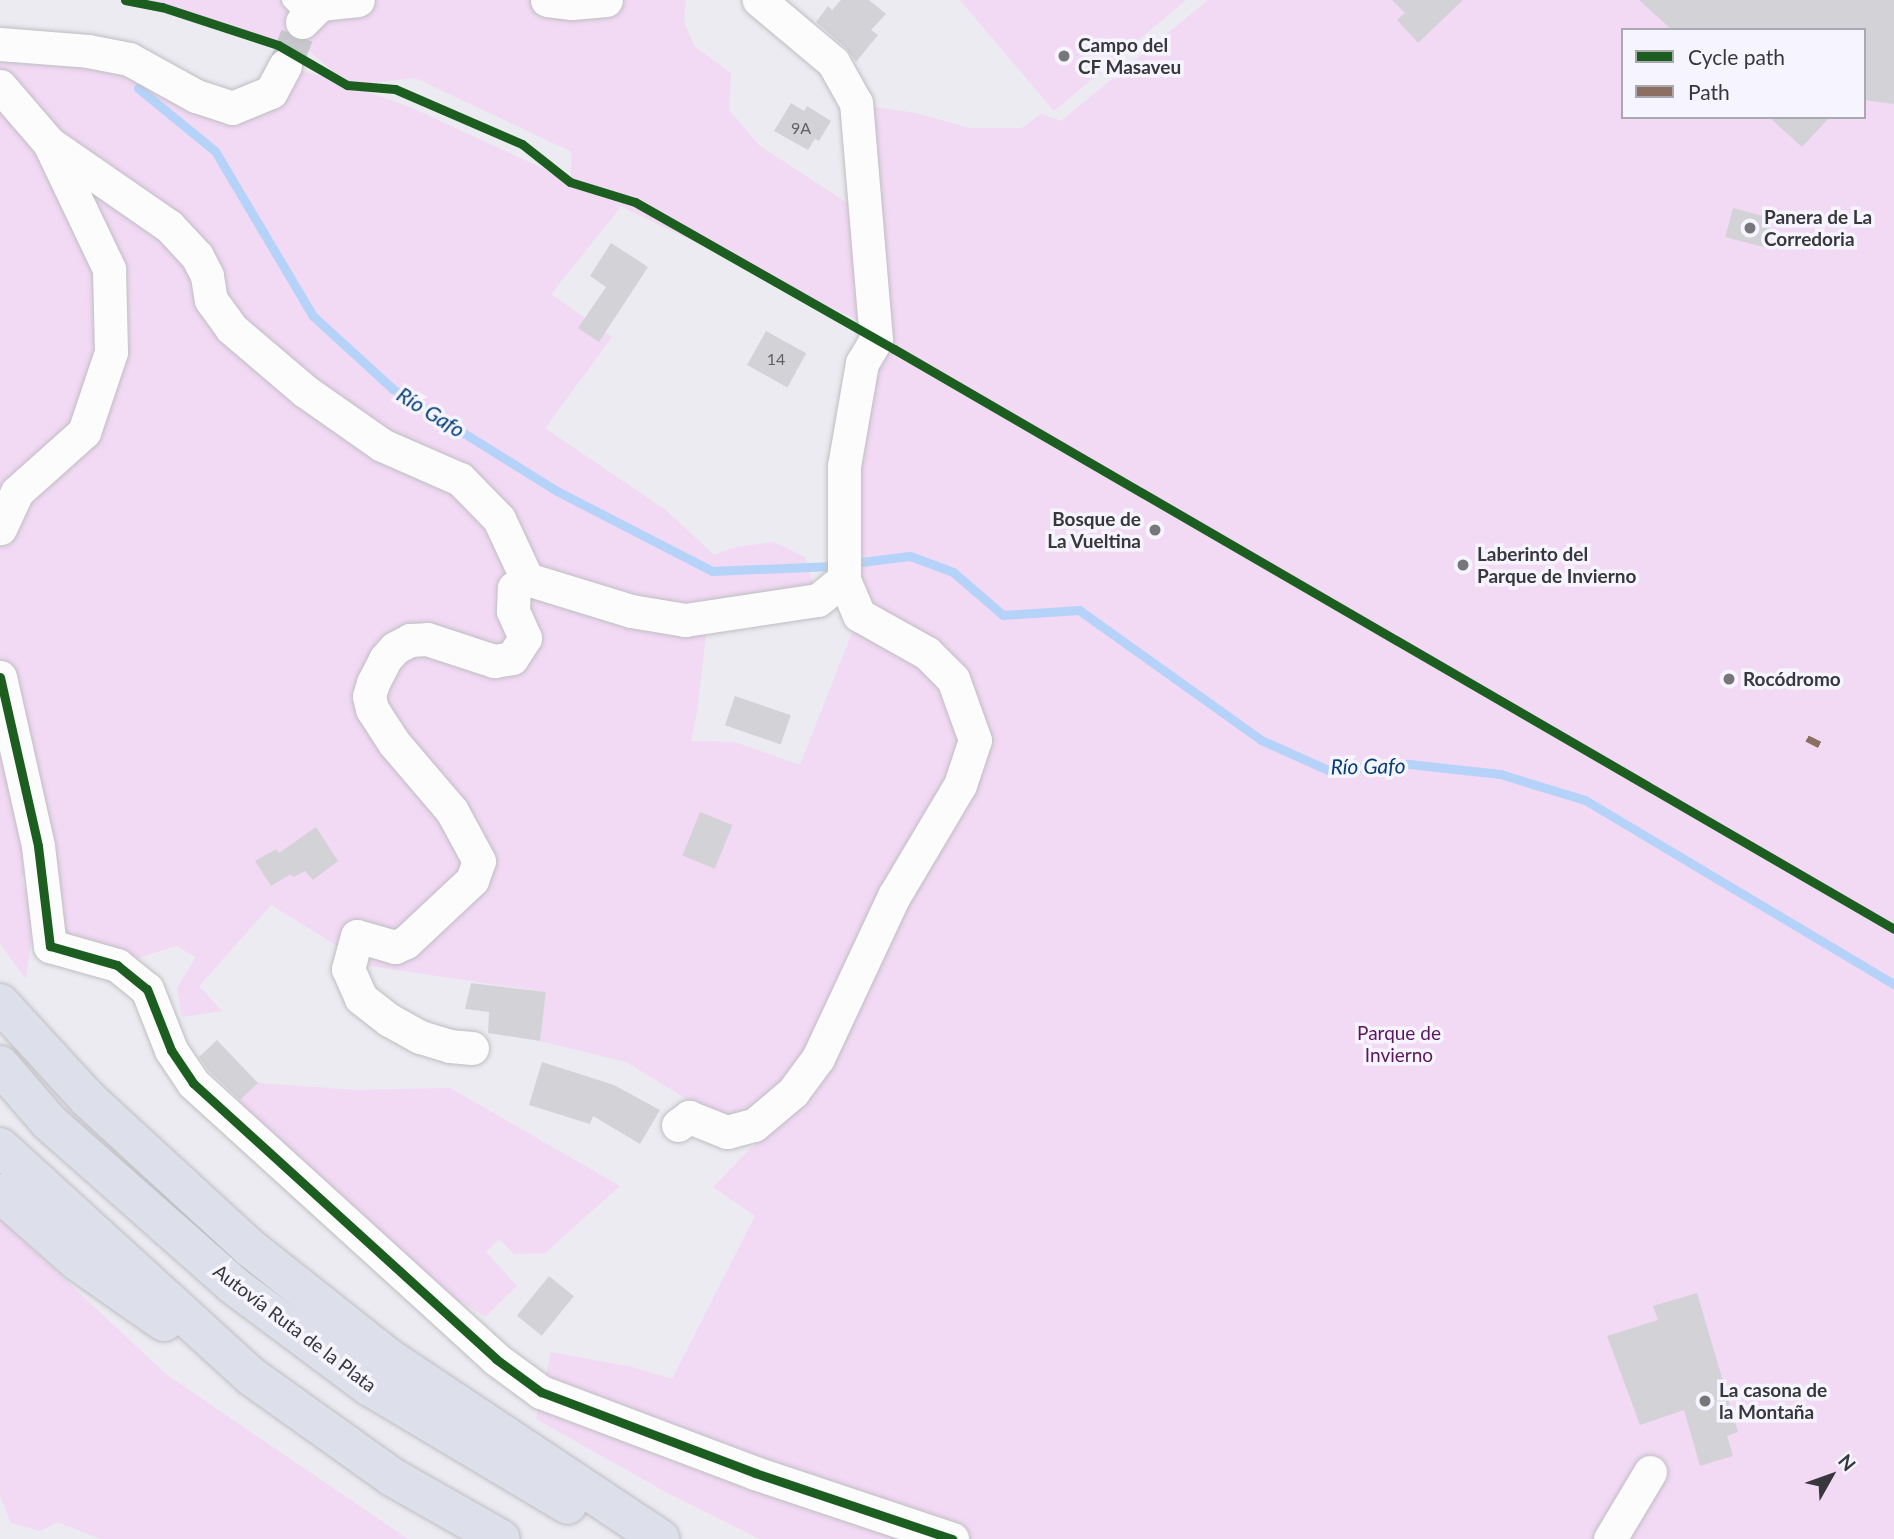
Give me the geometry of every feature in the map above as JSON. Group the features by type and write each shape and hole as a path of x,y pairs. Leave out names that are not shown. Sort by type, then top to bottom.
{"highway":[{"path":"0,1003 87,1098 250,1248 389,1358 660,1539"},
{"name":"Autovía Ruta de la Plata","path":"0,1065 49,1122 233,1285 302,1338 370,1387 536,1488 631,1539"},
{"path":"0,1147 252,1377"},
{"path":"0,1193 113,1289 252,1377 391,1477 501,1539"}],"street":[{"path":"300,13 320,4 358,0"},
{"path":"547,0 572,3 606,0"},
{"path":"678,1125 689,1117 727,1132 754,1125 793,1092 818,1058 894,896 960,785 975,740 953,679 927,653 859,615 844,579 844,466 862,363 876,340 856,103 834,62 759,0"},
{"path":"0,44 89,51 129,60 196,96 232,108 271,93 285,66"},
{"path":"0,86 49,143 169,226 197,256 207,276 211,300 231,328 305,391 382,444 460,480 499,519 527,579 631,611 685,620 818,600 844,579"},
{"path":"0,528 17,492 83,432 111,352 109,269 49,143"},
{"path":"472,1048 450,1046 420,1037 389,1020 362,998 348,969 357,936 395,947 406,942 472,880 479,862 452,811 394,743 372,709 369,696 385,659 395,648 410,640 427,639 494,661 512,658 525,638 513,611 514,588 527,579"},
{"path":"0,677 38,846 50,946 117,965 147,989 170,1050 193,1083 486,1350 541,1392 755,1473 953,1539"},
{"path":"1610,1539 1650,1472"}],"green space":[{"path":"127,0 305,0 287,12 302,21 358,0 686,0 684,22 694,46 731,73 729,110 760,146 852,206 859,321 614,203 620,208 551,294 612,337 545,428 667,511 714,555 736,547 774,542 805,557 818,600 708,617 691,741 735,742 800,765 859,615 927,653 975,740 818,1058 727,1132 685,1098 626,1062 540,1041 546,992 370,966 271,905 199,986 222,1011 182,1017 177,988 196,957 176,946 117,965 50,946 37,848 21,879 30,900 32,933 26,979 0,944 0,44 88,51 232,108 285,66 346,83 294,38 278,45 162,7","holes":["415,78 572,152 570,181 412,108 349,85"]},
{"name":"Campo del CF Masaveu","path":"960,0 1186,0 1054,111"},
{"name":"Parque de Invierno","path":"1208,0 1894,0 1894,1539 760,1539 664,1491 536,1419 551,1352 632,1367 672,1379 755,1216 713,1187 815,1083 982,713 969,677 862,598 852,584 866,106 916,113 969,128 1022,128 1041,114 1061,121"},
{"path":"258,1083 355,1090 450,1088 620,1186 545,1253 514,1254 499,1239 486,1252 517,1286 486,1317 462,1302 441,1299 236,1103"},
{"path":"0,1219 167,1375 408,1539 101,1539 57,1522 40,1531 11,1523 0,1496"}],"building":[{"path":"841,0 869,0 886,14 871,30 878,35 856,62 846,48 816,22 828,6 832,10"},
{"path":"1392,0 1463,0 1418,43 1397,20 1405,13"},
{"path":"1639,0 1894,0 1894,104 1866,100 1866,28 1670,28"},
{"path":"791,103 804,111 807,106 831,121 819,141 815,139 808,150 774,131"},
{"path":"1771,119 1828,119 1802,147"},
{"name":"Panera de La Corredoria","path":"1733,208 1774,219 1766,248 1725,237"},
{"path":"611,243 648,267 599,342 578,328 606,287 590,276"},
{"path":"766,331 806,353 787,387 747,365"},
{"path":"735,696 791,715 781,745 725,725"},
{"path":"700,812 732,825 715,869 682,856"},
{"path":"316,827 338,861 313,880 305,871 293,877 291,874 271,886 255,861 276,849 279,853"},
{"path":"471,983 546,992 540,1041 488,1033 489,1012 465,1009"},
{"path":"217,1040 258,1083 240,1100 208,1070 199,1057"},
{"path":"542,1062 614,1085 660,1110 640,1144 593,1116 590,1124 529,1105"},
{"path":"549,1276 574,1296 542,1336 517,1316"},
{"name":"La casona de la Montaña","path":"1697,1293 1738,1432 1727,1436 1733,1456 1700,1466 1684,1410 1640,1425 1607,1336 1658,1320 1653,1306"}],"waterway":[{"name":"Río Gafo","path":"138,88 215,151 313,316 393,389 557,491 712,571 833,566"},
{"name":"Río Gafo","path":"853,563 910,556 953,572 1003,615 1079,610 1261,740 1328,770 1409,764 1500,774 1585,800 1894,984"}],"tunnel":[{"path":"285,66 302,22"}],"marked path":[{"path":"1807,738 1823,746"}],"cycle path":[{"path":"125,0 162,7 278,45 347,85 395,89 522,144 570,182 635,202 894,349 1894,929"},
{"path":"0,677 38,846 50,946 117,965 147,989 171,1050 193,1083 496,1359 541,1392 755,1473 952,1539"}],"place":[{"name":"Campo del CF Masaveu","path":"1064,56"},
{"name":"Panera de La Corredoria","path":"1750,228"},
{"name":"Bosque de La Vueltina","path":"1155,530"},
{"name":"Laberinto del Parque de Invierno","path":"1463,565"},
{"name":"Rocódromo","path":"1729,679"},
{"name":"La casona de la Montaña","path":"1705,1401"}]}
